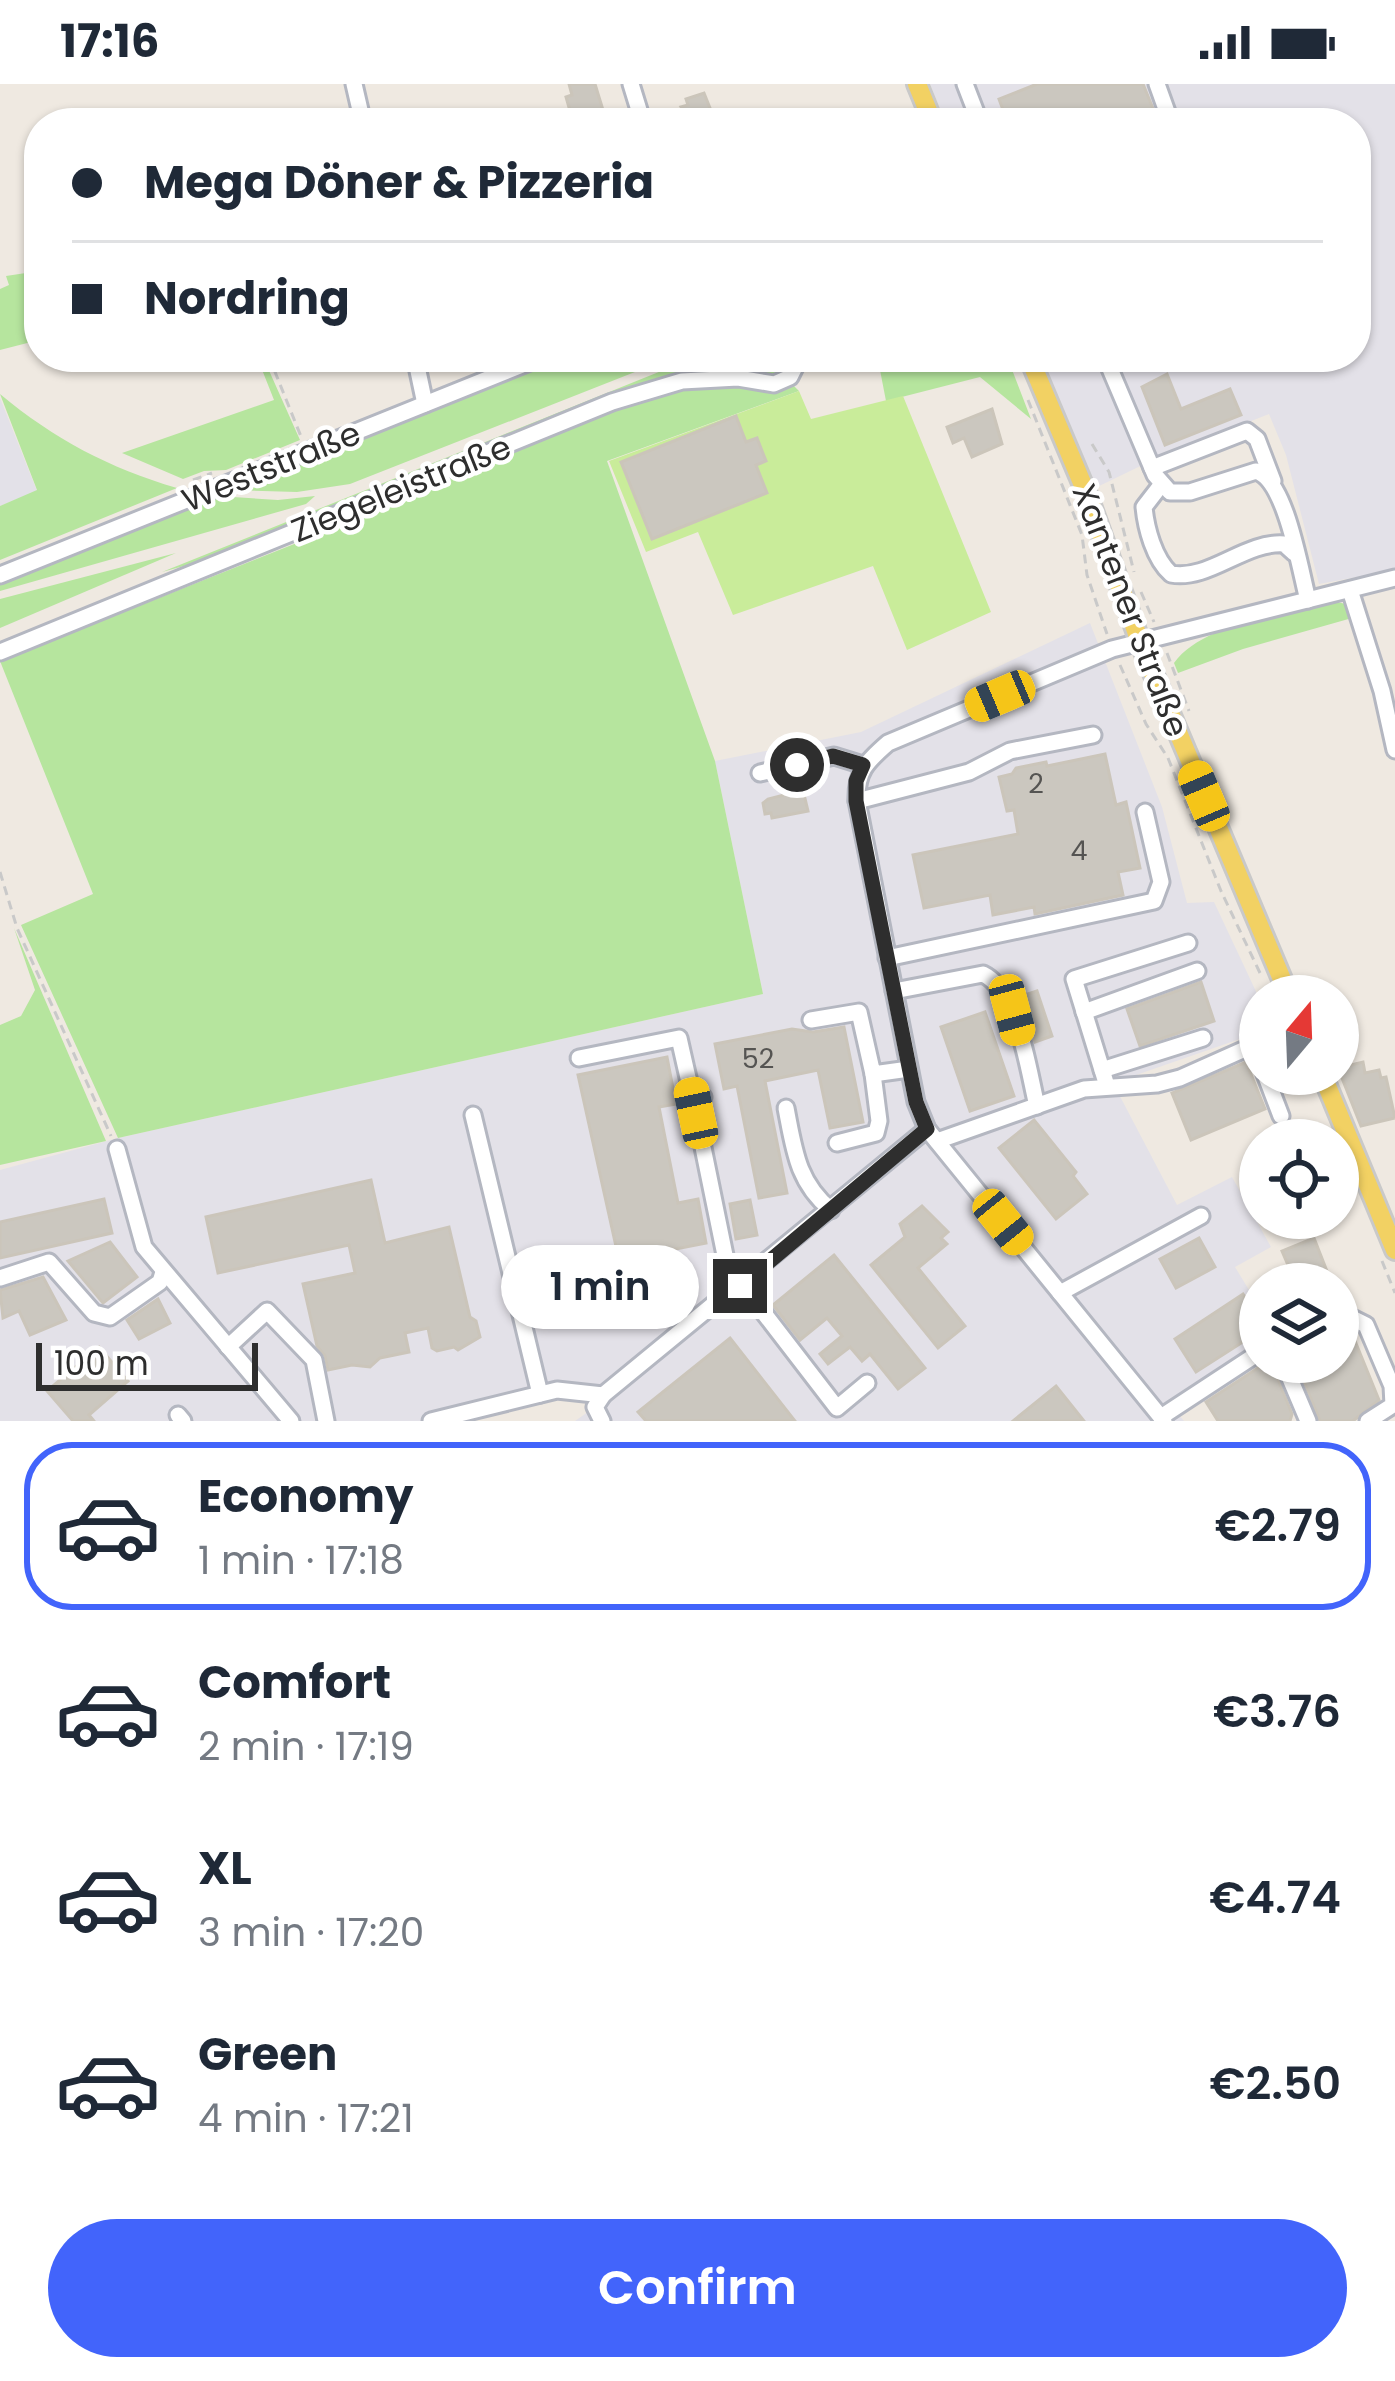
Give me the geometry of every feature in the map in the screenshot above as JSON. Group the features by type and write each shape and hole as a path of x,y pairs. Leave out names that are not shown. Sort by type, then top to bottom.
{"main road":[{"name":"Xantener Straße","path":"1035,372 1088,497 1140,642 1280,975"},
{"path":"1331,1095 1395,1250"}],"street":[{"path":"418,372 425,404"},
{"name":"Weststraße","path":"0,575 505,372"},
{"name":"Ziegeleistraße","path":"0,652 612,402 694,380 783,382 793,372"},
{"path":"1112,372 1161,485 1177,495 1256,471 1265,473 1274,484"},
{"path":"1152,468 1247,431 1257,439 1308,600"},
{"path":"1161,485 1144,507 1145,518 1158,558 1171,574 1192,573 1269,544 1284,544 1296,556"},
{"path":"1239,1366 1162,1419 932,1135 916,1102 856,801 856,781 863,765 888,743 1112,649 1395,578"},
{"path":"1350,590 1395,750"},
{"path":"856,801 969,772 1010,751 1093,735"},
{"path":"760,773 833,756 863,765"},
{"path":"887,958 1154,901 1161,882 1145,812"},
{"path":"1105,1078 1074,979 1188,943"},
{"path":"1084,1012 1197,971"},
{"path":"894,991 983,974 996,980 1012,1010 1036,1106"},
{"path":"812,1021 859,1012 873,1074 879,1121 876,1133 837,1143"},
{"path":"579,1058 680,1038 700,1105 727,1265 837,1408 867,1383"},
{"path":"602,1421 595,1407 603,1395 831,1210 932,1135 1084,1089 1203,1038"},
{"path":"1105,1078 1168,1081 1239,1052"},
{"path":"873,1074 909,1069"},
{"path":"1273,1095 1281,1116"},
{"path":"786,1108 805,1186 831,1210"},
{"path":"472,1115 540,1394"},
{"path":"117,1149 144,1247 292,1421"},
{"path":"1060,1293 1201,1216"},
{"path":"0,1278 49,1262 94,1312 110,1317 160,1282 163,1272"},
{"path":"228,1347 267,1311 314,1360 326,1421"},
{"path":"1359,1322 1366,1325 1392,1386 1393,1405 1368,1421"},
{"path":"1292,1383 1309,1421"},
{"path":"431,1421 557,1390 603,1395"}],"path":[{"path":"274,372 308,452"},
{"path":"1028,401 1082,535 1087,575 1112,649 1146,724 1168,758 1221,891 1261,975"},
{"path":"1092,444 1109,472 1136,581 1191,718"},
{"path":"0,872 16,928 117,1149"}],"shaded area":[{"path":"930,84 1395,84 1395,570 1319,584 1286,455 1269,414 1095,488 1047,372 1371,372 1371,108 940,108"},
{"path":"0,398 37,491 0,506"},
{"path":"1090,623 1162,807 1187,903 1214,902 1248,975 1239,975 1239,1039 1113,1083 1177,1205 1232,1177 1239,1190 1239,1239 1267,1239 1271,1247 1235,1267 1239,1274 1239,1364 1177,1413 1184,1421 575,1421 595,1407 582,1391 431,1421 0,1421 0,1170 118,1138 763,994 715,761 861,732"}],"green space":[{"path":"24,273 24,344 0,350 0,289 9,285 6,276"},
{"path":"263,372 270,372 300,440 226,470 183,479 122,453 274,400"},
{"path":"523,372 635,372 350,484 297,492 234,490"},
{"path":"659,372 692,372 646,383 224,555 162,572"},
{"path":"880,372 1013,372 1031,419 980,377 886,401"},
{"path":"729,384 770,391 793,385 799,391 607,461 715,761 763,994 118,1138 21,925 93,894 0,661 653,394"},
{"path":"799,391 811,419 903,396 991,612 907,650 873,566 733,615 698,532 646,552 609,461"},
{"path":"0,394 83,450 177,488 0,560 0,506 37,490"},
{"path":"218,496 278,500 315,496 306,504 0,591 0,583"},
{"path":"176,553 0,628 0,599"},
{"path":"1332,601 1346,604 1352,618 1178,673 1174,663 1204,638"},
{"path":"14,928 106,1141 0,1165 0,1025 21,1016 35,990"}],"building":[{"path":"569,84 595,84 602,108 569,108 566,97 572,95"},
{"path":"1037,84 1143,84 1153,108 1002,108 999,99"},
{"path":"704,93 710,108 682,108 688,105 686,99"},
{"path":"1167,374 1181,409 1230,389 1241,415 1165,445 1142,387"},
{"path":"992,409 1002,444 972,457 964,438 953,443 947,427"},
{"path":"736,416 746,442 757,438 766,461 756,465 767,493 652,539 621,462"},
{"path":"1105,754 1116,805 1126,802 1140,868 1118,872 1123,895 1035,914 1034,907 993,915 990,895 924,908 913,855 1018,834 1014,810 1007,811 999,777 1016,768"},
{"path":"803,790 808,811 772,818 771,813 765,814 763,803 768,799"},
{"path":"1201,982 1214,1021 1140,1046 1127,1009"},
{"path":"1037,991 1052,1036 1035,1042 1019,997"},
{"path":"985,1012 1014,1096 970,1111 941,1027"},
{"path":"844,1027 863,1122 830,1128 818,1070 765,1081 787,1193 759,1198 737,1086 724,1089 715,1044 792,1029 813,1032"},
{"path":"667,1057 676,1104 659,1107 678,1203 698,1199 706,1243 619,1260 578,1075"},
{"path":"1363,1062 1365,1073 1379,1070 1381,1078 1386,1077 1395,1118 1361,1126 1349,1095 1359,1095 1359,1063"},
{"path":"1239,1065 1239,1095 1259,1095 1265,1109 1191,1140 1172,1093"},
{"path":"1034,1120 1076,1172 1073,1176 1087,1194 1056,1219 999,1148"},
{"path":"371,1180 385,1243 449,1227 470,1317 480,1337 458,1350 437,1351 428,1328 405,1333 409,1352 380,1358 370,1367 328,1370 317,1346 303,1284 355,1273 349,1245 218,1273 206,1217"},
{"path":"104,1199 112,1233 0,1258 0,1222"},
{"path":"750,1200 757,1235 736,1239 730,1204"},
{"path":"922,1206 948,1232 941,1238 947,1244 918,1268 965,1326 938,1348 871,1265 905,1237 900,1224"},
{"path":"1199,1238 1215,1267 1176,1288 1160,1259"},
{"path":"1314,1239 1324,1263 1287,1263 1282,1251"},
{"path":"110,1242 137,1277 103,1303 68,1261"},
{"path":"834,1255 925,1368 898,1389 870,1354 862,1361 850,1347 828,1364 820,1354 842,1336 827,1318 800,1340 773,1305"},
{"path":"43,1277 66,1320 30,1335 19,1311 3,1318 0,1290"},
{"path":"1239,1297 1239,1344 1196,1372 1175,1339"},
{"path":"158,1299 170,1323 139,1339 127,1320"},
{"path":"730,1338 795,1421 646,1421 638,1412"},
{"path":"99,1347 128,1381 89,1415 94,1421 73,1421 47,1391"},
{"path":"1359,1351 1379,1400 1353,1421 1320,1421 1305,1383 1359,1383"},
{"path":"1239,1380 1279,1383 1292,1414 1290,1421 1218,1421 1206,1402"},
{"path":"1056,1386 1084,1421 1013,1421"}],"route":[{"path":"740,1286 927,1129 916,1102 856,801 856,781 863,765 833,756 797,765"}]}
